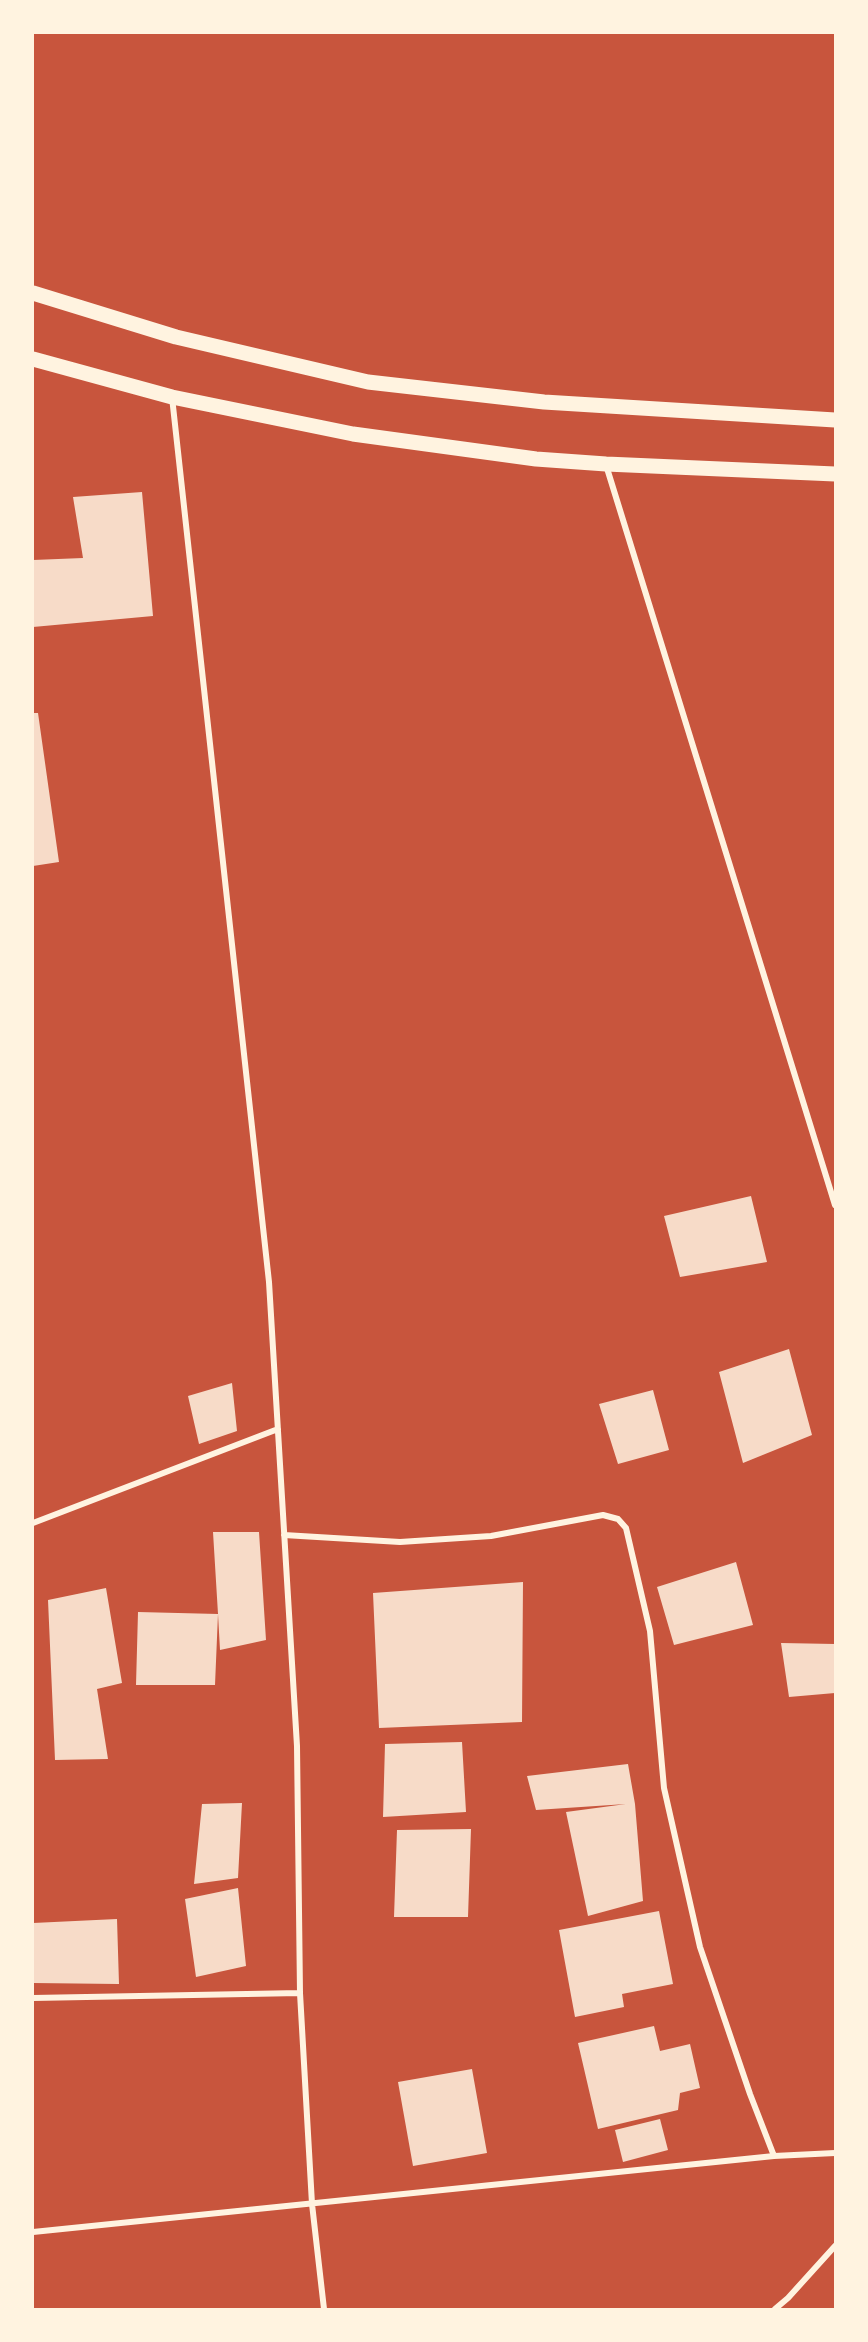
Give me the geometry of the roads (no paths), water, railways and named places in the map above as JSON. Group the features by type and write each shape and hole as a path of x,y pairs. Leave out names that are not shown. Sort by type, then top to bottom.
{"main road":[{"path":"33,293 176,337 368,382 544,402 835,420"},
{"path":"33,359 172,397 353,434 536,459 835,474"}],"street":[{"path":"172,397 269,1282 297,1746 300,1993 312,2204 324,2309"},
{"path":"606,464 835,1205"},
{"path":"33,1523 278,1429"},
{"path":"284,1535 400,1542 491,1536 603,1515 618,1519 626,1528 650,1631 664,1788 700,1947 750,2094 774,2156"},
{"path":"33,1998 300,1993"},
{"path":"33,2232 774,2156 835,2153"},
{"path":"775,2309 788,2298 835,2246"}]}
